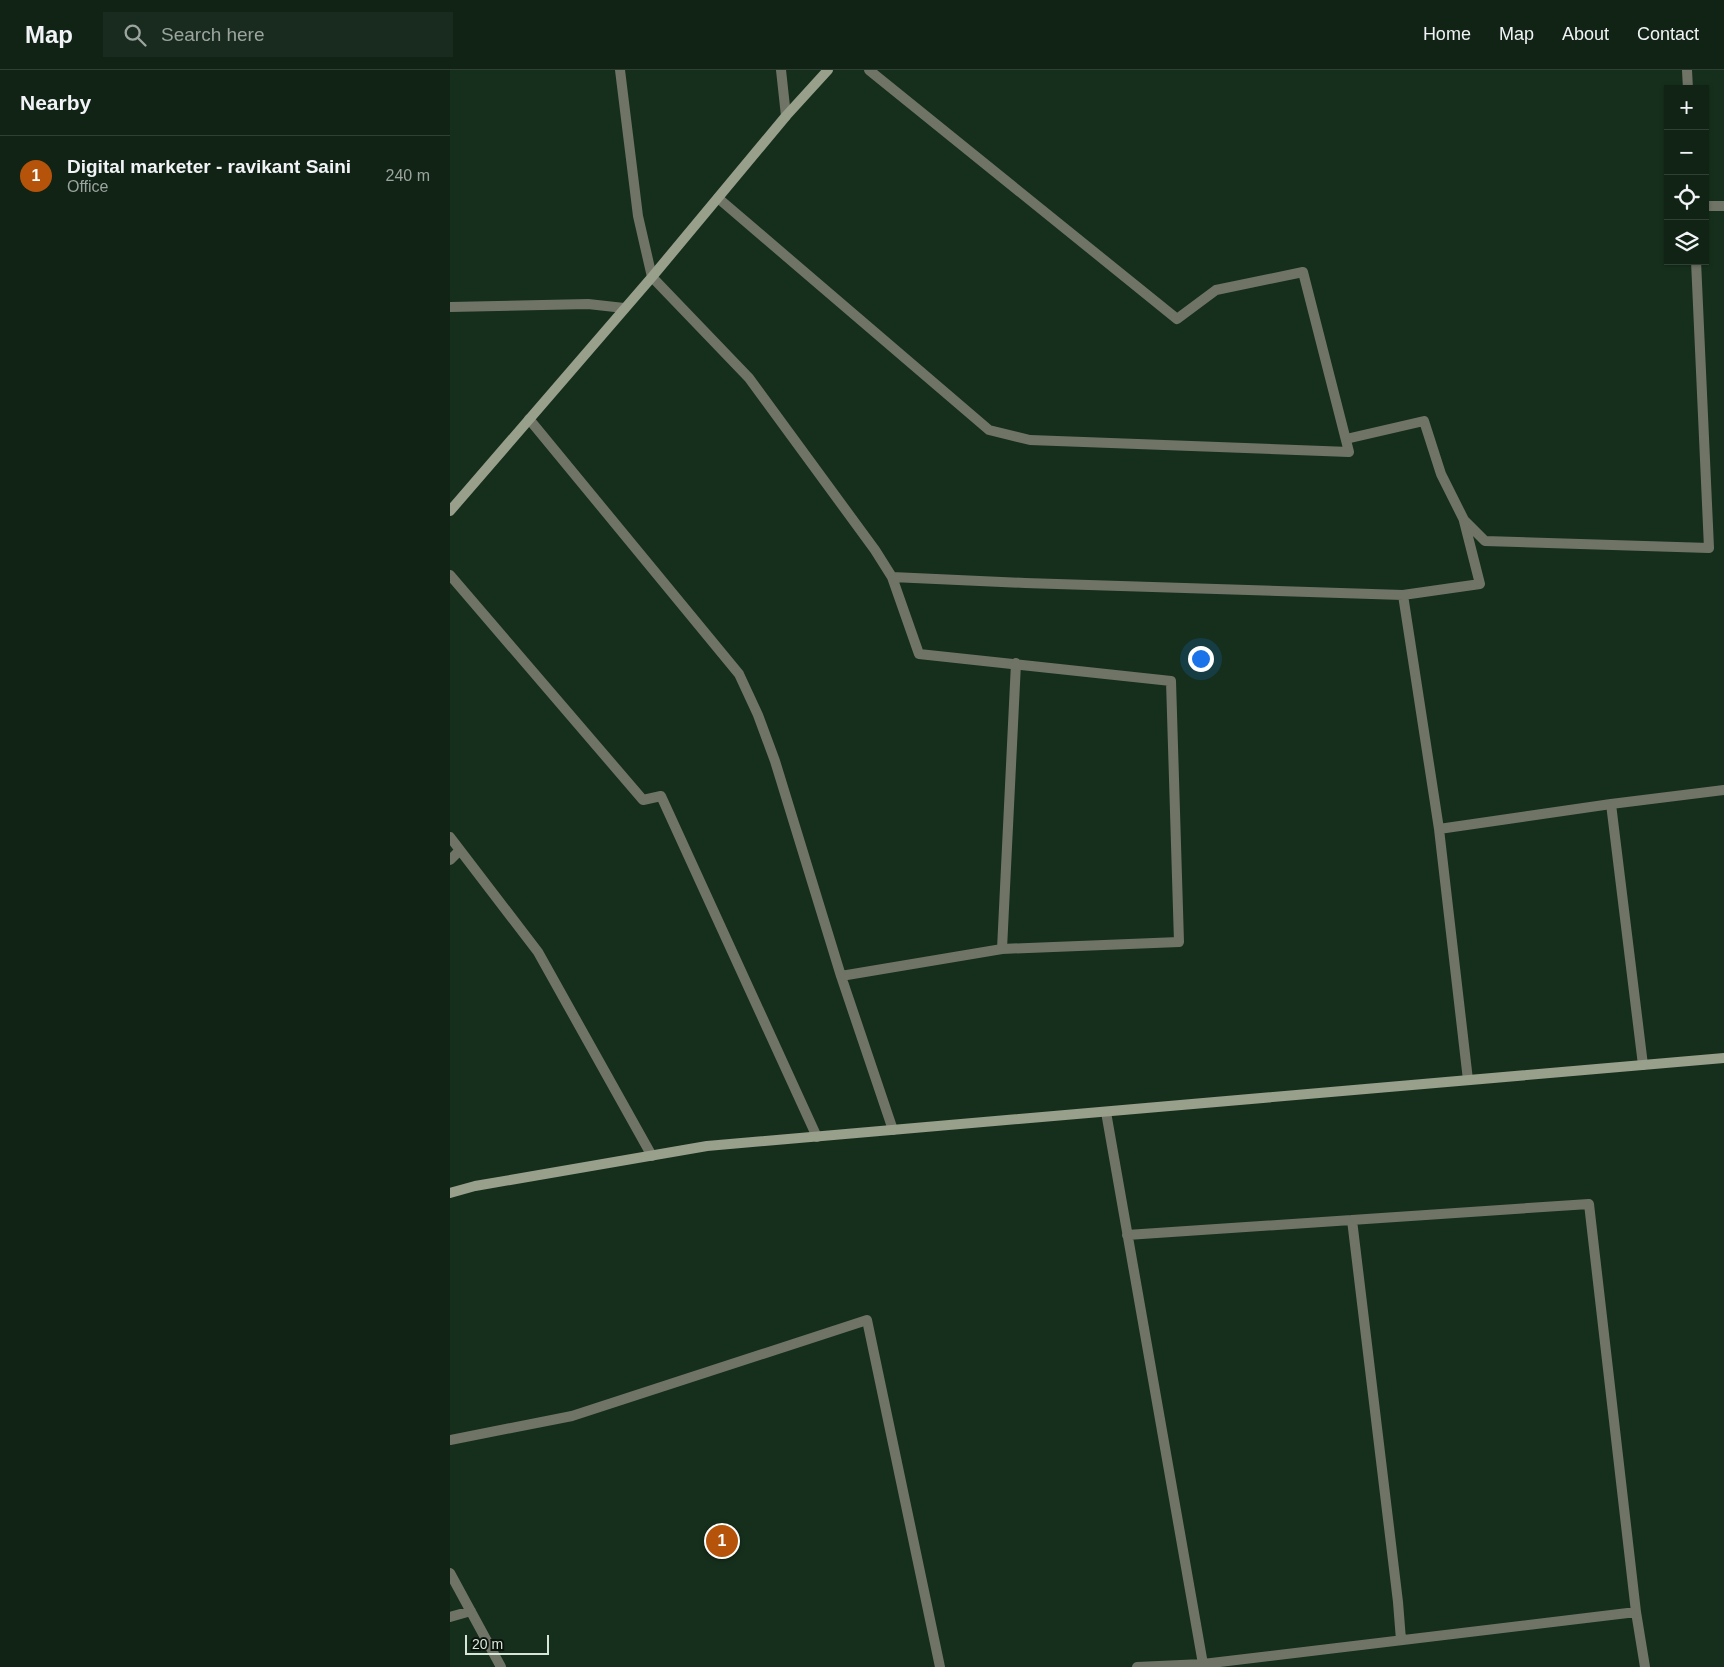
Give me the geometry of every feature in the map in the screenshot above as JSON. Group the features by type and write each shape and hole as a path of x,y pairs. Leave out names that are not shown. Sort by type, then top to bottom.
{"main road":[{"path":"450,511 624,308 652,278 786,116 828,70"},
{"path":"450,1193 475,1186 707,1146 1724,1058"}],"street":[{"path":"620,70 638,216 652,278 749,378 875,550 892,577 919,654 1171,681 1179,942 1002,948 841,976"},
{"path":"781,70 786,116"},
{"path":"718,198 989,430 1030,440 1349,452 1303,272 1216,290 1177,319 870,70"},
{"path":"1687,70 1688,85"},
{"path":"1709,206 1724,206"},
{"path":"1464,520 1485,541 1709,548 1696,265"},
{"path":"450,307 588,304 624,308"},
{"path":"529,419 739,674 758,714 775,761 841,976 893,1130"},
{"path":"892,577 1035,584 1403,595 1480,584 1464,520 1441,474 1424,421 1346,439"},
{"path":"450,575 643,800 661,796 817,1137"},
{"path":"1403,595 1439,829 1468,1080"},
{"path":"1002,948 1016,663"},
{"path":"1439,829 1724,790"},
{"path":"1611,804 1643,1065"},
{"path":"450,838 538,952 652,1156"},
{"path":"450,860 460,850"},
{"path":"1106,1112 1203,1665"},
{"path":"1127,1235 1589,1204 1636,1612 1645,1667"},
{"path":"1352,1220 1401,1640"},
{"path":"450,1440 572,1416 867,1320 940,1667"},
{"path":"450,1573 501,1667"},
{"path":"450,1617 470,1611"},
{"path":"1137,1667 1203,1665 1636,1612"}],"place":[{"name":"Digital marketer - ravikant Saini","path":"722,1541"}]}
